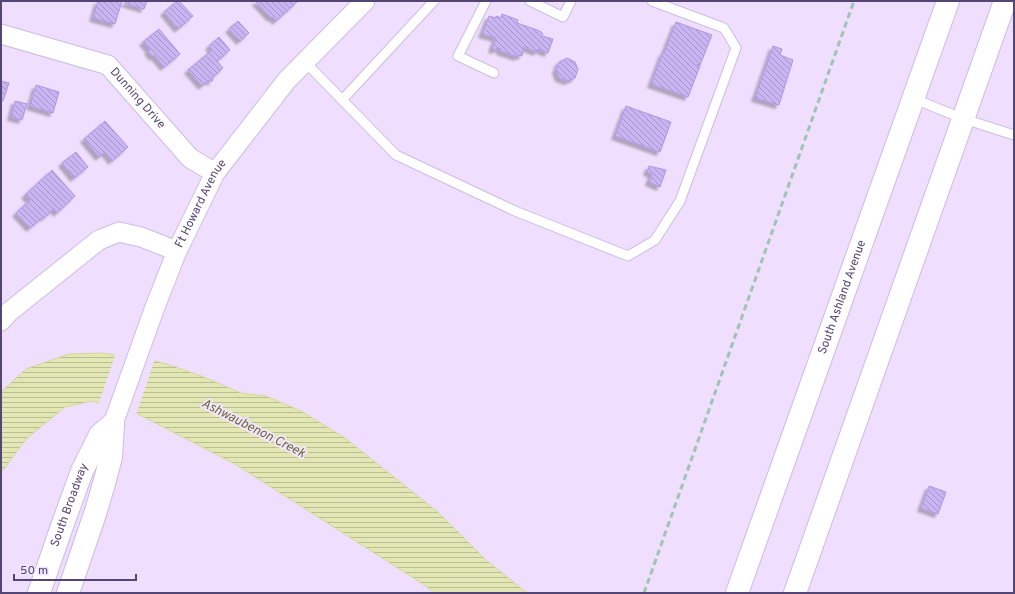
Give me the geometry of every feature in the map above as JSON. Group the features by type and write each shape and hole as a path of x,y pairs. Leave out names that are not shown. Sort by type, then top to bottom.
{"main road":[{"name":"South Ashland Avenue","path":"737,593 912,98 948,1"},
{"path":"795,593 1005,1"},
{"name":"South Broadway","path":"39,593 82,471 100,435 113,424"},
{"name":"South Broadway","path":"68,593 96,512 107,473 111,457 113,424"}],"street":[{"name":"Ft Howard Avenue","path":"4,314 99,240 119,232 141,237 177,251 215,173 287,80 365,1"},
{"name":"Dunning Drive","path":"1,34 108,65 190,158 215,173"},
{"name":"South Broadway","path":"113,424 177,251"}],"lane":[{"path":"342,100 434,1"},
{"path":"486,1 458,56 494,73"},
{"path":"530,1 563,17 571,1"},
{"path":"305,62 396,155 515,211 628,256 655,240 680,201 736,48 724,28 652,1"},
{"path":"912,98 964,119 1014,135"}],"water":[{"name":"Ashwaubenon Creek","path":"102,353 159,362 173,366 241,393 266,396 301,411 345,438 439,513 486,560 527,593 434,593 426,586 235,464 134,412 92,401 65,407 26,439 1,473 1,392 26,369 69,354"}],"pier":[{"path":"116,353 155,359 136,415 98,405"}],"building":[{"path":"98,1 122,1 115,24 93,18"},
{"path":"126,1 147,1 144,9 125,3"},
{"path":"179,1 193,16 178,29 164,12"},
{"path":"256,1 297,2 276,21 272,17 271,18"},
{"path":"502,14 518,20 517,23 540,31 543,34 542,36 553,39 548,53 538,49 537,52 524,47 522,56 518,55 518,57 500,51 501,49 492,49 496,38 482,34 489,16 501,18"},
{"path":"238,21 249,33 240,41 229,29"},
{"path":"676,22 712,35 700,65 697,64 700,66 688,97 651,84"},
{"path":"159,29 180,54 164,67 154,55 153,57 148,51 150,50 143,42"},
{"path":"219,37 230,50 217,61 223,68 212,78 213,80 211,82 209,80 202,86 188,70 212,50 209,46"},
{"path":"773,46 782,49 780,55 793,60 779,105 755,98"},
{"path":"567,58 575,62 578,69 575,78 567,81 559,78 556,70 559,62"},
{"path":"1,81 9,83 3,101 1,100"},
{"path":"36,85 59,92 53,113 30,106"},
{"path":"15,101 27,104 22,120 11,117"},
{"path":"626,106 671,122 660,152 615,136"},
{"path":"105,121 128,147 112,161 105,152 99,157 84,139"},
{"path":"76,152 88,167 74,178 62,163"},
{"path":"649,166 666,170 660,187 649,182 652,174 647,172"},
{"path":"52,170 75,196 57,213 54,209 30,228 16,213 30,200 25,195"},
{"path":"929,486 946,492 938,514 921,508"}],"railway":[{"path":"644,593 854,1"}]}
